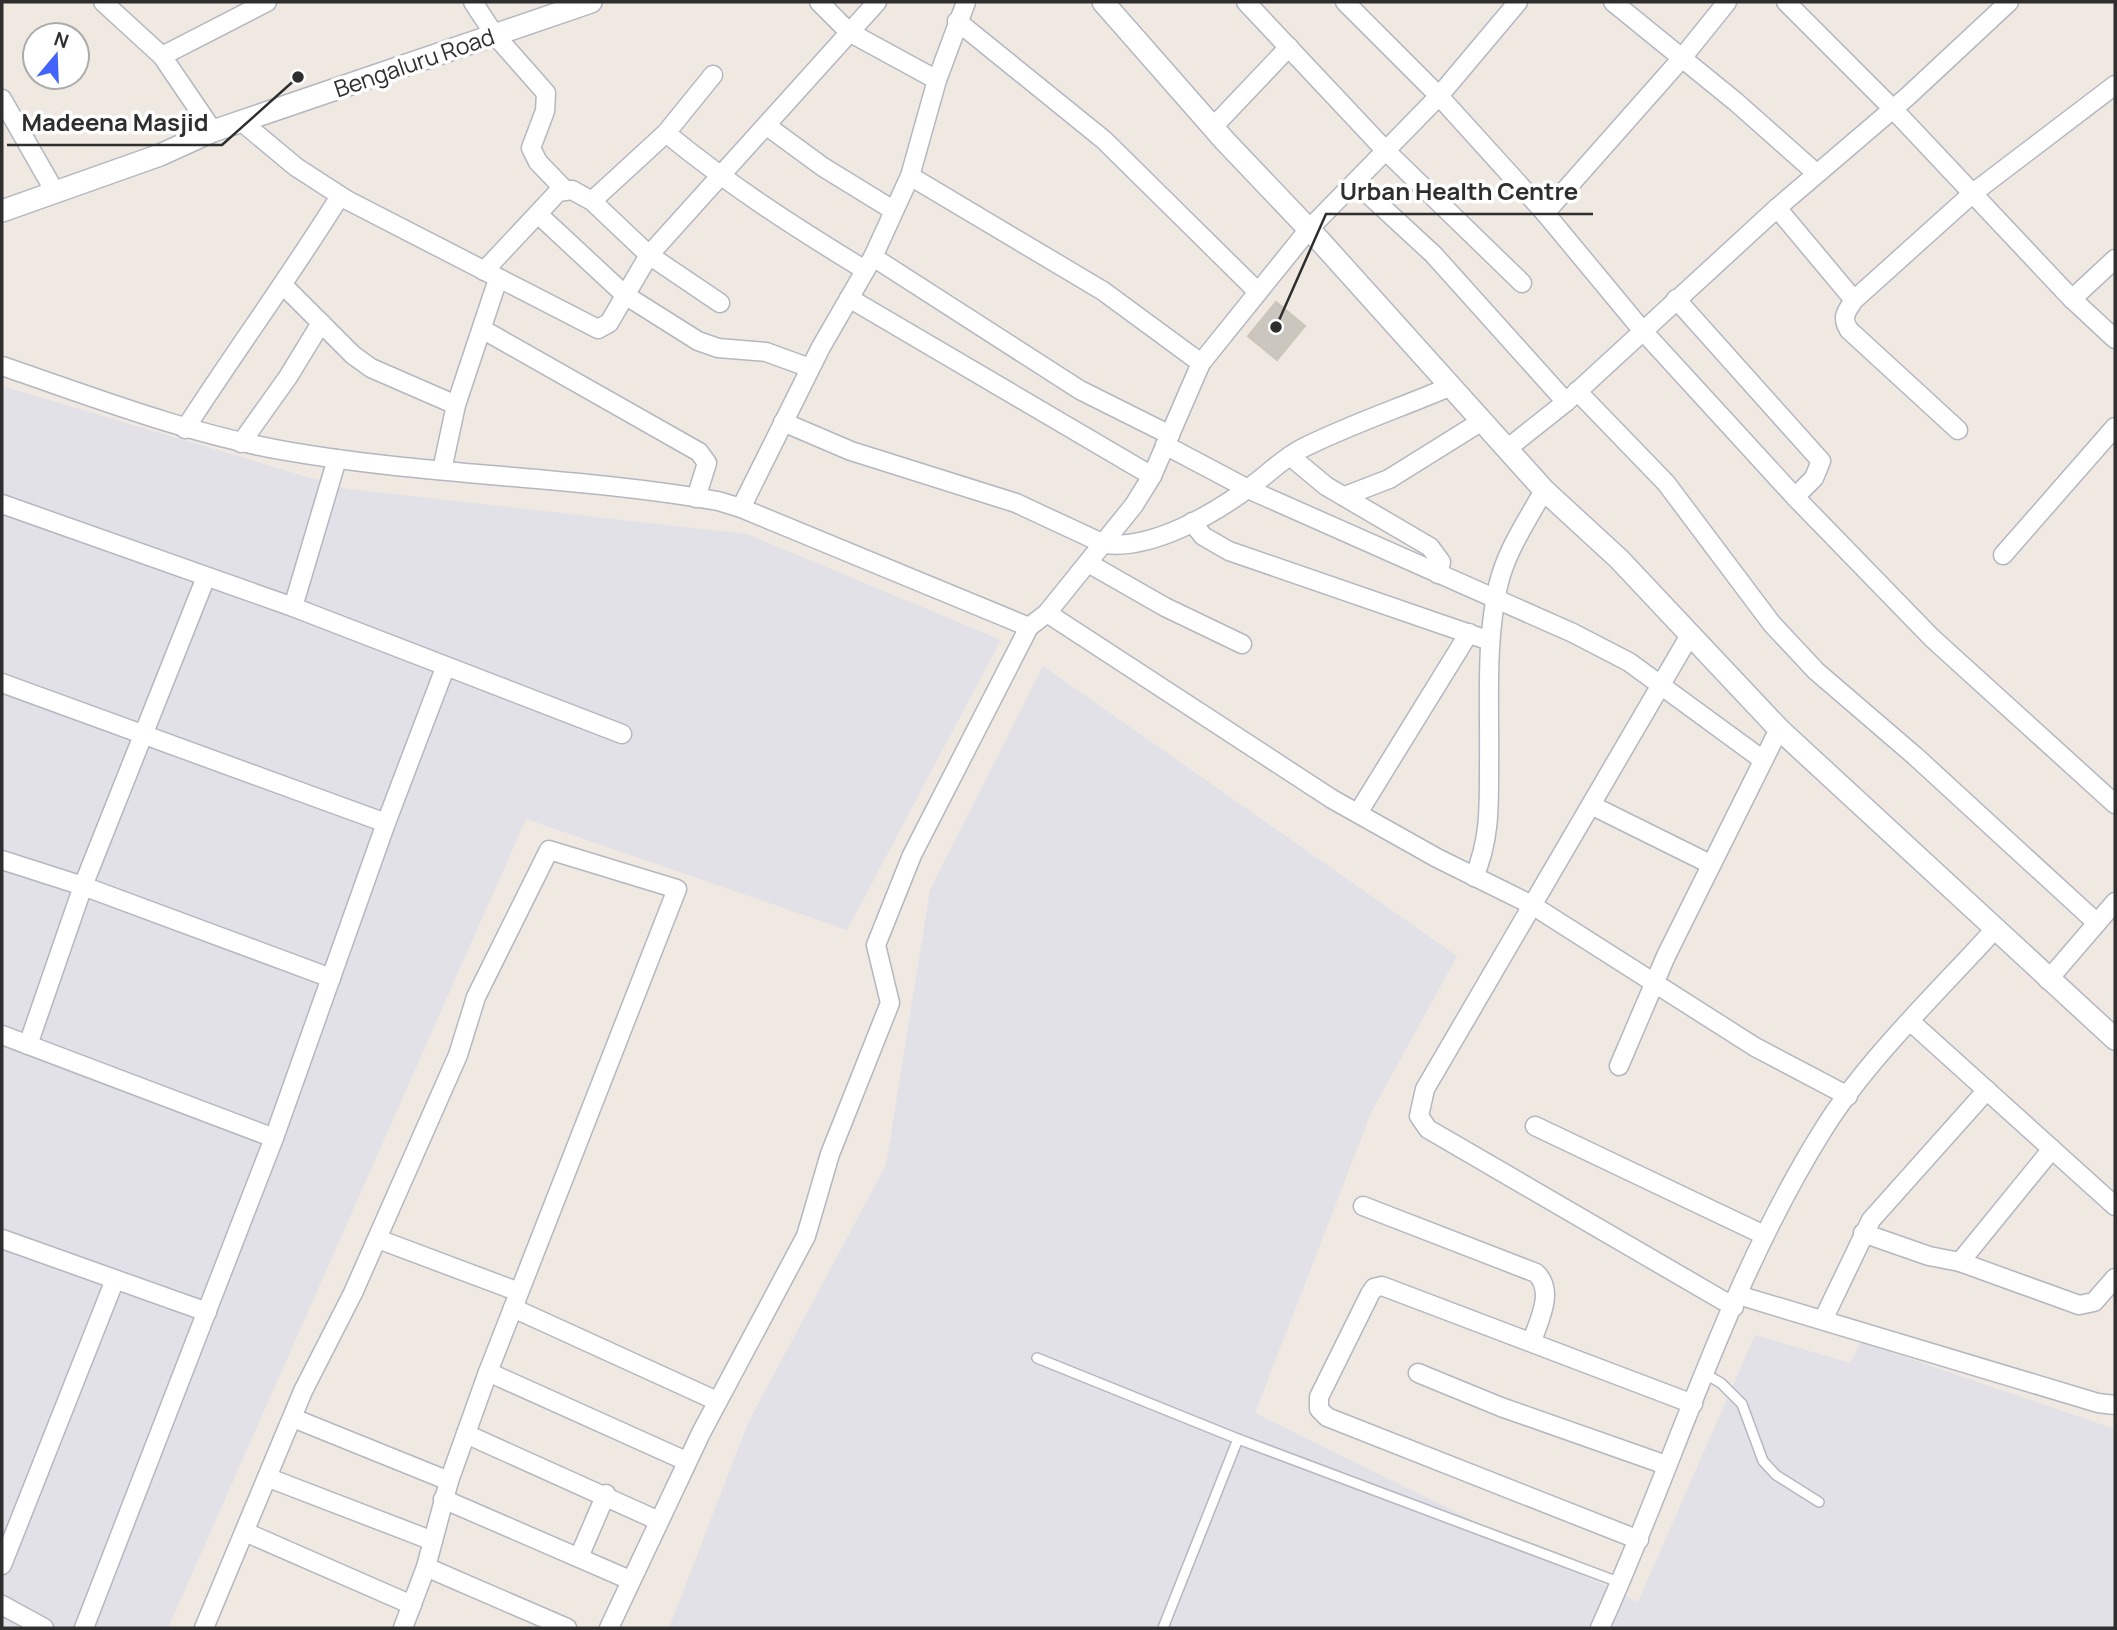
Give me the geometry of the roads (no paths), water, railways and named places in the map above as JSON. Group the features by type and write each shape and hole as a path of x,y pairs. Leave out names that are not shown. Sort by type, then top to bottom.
{"street":[{"path":"103,2 162,56 213,131"},
{"path":"162,56 267,2"},
{"path":"474,2 494,34 546,93 545,110 531,148 538,162 564,189 580,193 592,201 649,255 720,303"},
{"name":"Bengaluru Road","path":"2,211 160,155 213,131 591,2"},
{"path":"819,2 849,32 937,80"},
{"path":"242,122 296,167 340,196 598,329 609,323 649,255 877,2"},
{"path":"741,508 810,368 869,263 910,176 937,80 966,2"},
{"path":"1103,2 1213,127 1309,229 1544,490 1619,559 1779,729 2115,1040"},
{"path":"1246,2 1386,150 1522,283"},
{"path":"1345,2 1439,96 1545,213 1642,330 1795,497 1932,638 2115,804"},
{"path":"609,1628 686,1461 807,1236 830,1154 890,1003 876,945 912,855 1029,627 1047,613 1134,505 1152,476 1201,363 1309,229 1439,96 1518,2"},
{"path":"1613,2 1816,173"},
{"path":"1545,213 1682,58 1727,2"},
{"path":"1786,2 1893,109 2072,299 2115,339"},
{"path":"1508,448 1572,396 1816,173 1893,109 2008,2"},
{"path":"957,21 1104,140 1258,292"},
{"path":"1213,127 1289,47"},
{"path":"592,201 666,133 713,75"},
{"path":"1958,430 1849,330 1844,314 1854,300 1973,193 2115,85"},
{"path":"2,99 55,192"},
{"path":"767,126 823,167 893,211"},
{"path":"666,133 721,178 782,220 869,263 1248,489 1573,633 1629,662 1763,760"},
{"path":"910,176 1103,291 1201,363"},
{"path":"1355,182 1433,254 1572,396 1667,483 1772,624 1816,671 1915,756 2097,923"},
{"path":"442,470 456,405 481,329 491,275 539,215 564,189"},
{"path":"185,429 230,359 284,286 340,196"},
{"path":"1777,208 1854,300"},
{"path":"539,215 625,295 698,341 718,348 766,352 810,368"},
{"path":"2072,299 2115,259"},
{"path":"284,286 371,368 456,405"},
{"path":"849,299 1152,476"},
{"path":"1676,299 1821,461 1815,478 1795,497"},
{"path":"241,443 288,377 321,323"},
{"path":"481,329 699,452 706,463 696,498"},
{"path":"2,366 185,429 241,443 337,459 696,498 741,508 1029,627"},
{"path":"783,422 851,451 1016,503 1104,544 1133,545 1192,522 1248,489 1290,456 1449,387"},
{"path":"1345,496 1389,480 1482,421"},
{"path":"2004,555 2115,427"},
{"path":"1290,456 1326,486 1437,553 1441,562 1438,574"},
{"path":"293,607 337,459"},
{"path":"1474,877 1485,853 1490,823 1490,641 1495,600 1512,546 1544,490"},
{"path":"2,504 293,607 445,668 622,734"},
{"path":"1192,522 1203,536 1229,551 1490,641"},
{"path":"1088,564 1165,607 1242,644"},
{"path":"28,1045 83,886 206,577"},
{"path":"1047,613 1358,813 1474,877 1532,905 1755,1047 1848,1096"},
{"path":"1358,813 1469,633"},
{"path":"1690,635 1425,1088 1419,1116 1428,1129 1736,1301 1823,1320 2115,1405"},
{"path":"84,1628 274,1138 386,823 445,668"},
{"path":"2,683 386,823"},
{"path":"1619,1066 1710,864 1779,729"},
{"path":"1591,805 1710,864"},
{"path":"204,1628 307,1382 378,1239 458,1055 476,997 549,850 677,890 488,1372 443,1499 426,1567 403,1628"},
{"path":"2,860 83,886 331,978"},
{"path":"2048,980 2115,904"},
{"path":"1600,1628 1639,1540 1666,1465 1764,1235 1824,1128 1848,1096 1996,928"},
{"path":"1912,1022 2115,1206"},
{"path":"2,1035 274,1138"},
{"path":"1823,1320 1871,1220 1987,1090"},
{"path":"1535,1126 1764,1235"},
{"path":"1961,1262 2052,1149"},
{"path":"1363,1206 1536,1273 1544,1280 1546,1293 1532,1341"},
{"path":"1863,1233 1929,1256 1961,1262 2079,1306 2095,1302 2115,1278"},
{"path":"2,1239 114,1282 207,1312"},
{"path":"378,1239 516,1300 717,1401"},
{"path":"2,1565 114,1282"},
{"path":"1639,1540 1327,1417 1319,1409 1319,1397 1374,1288 1394,1289 1693,1404"},
{"path":"488,1372 686,1461"},
{"path":"1418,1373 1501,1407 1666,1465"},
{"path":"293,1418 449,1481"},
{"path":"466,1434 606,1494 659,1521"},
{"path":"269,1478 433,1541"},
{"path":"579,1557 606,1494"},
{"path":"443,1499 630,1580"},
{"path":"245,1532 412,1605"},
{"path":"426,1567 567,1628"},
{"path":"2,1605 44,1628"}],"lane":[{"path":"1037,1358 1238,1439 1620,1583"},
{"path":"1705,1374 1721,1383 1742,1404 1763,1461 1776,1475 1819,1502"},
{"path":"1163,1628 1238,1439"}],"place":[{"name":"Madeena Masjid","path":"298,77"},
{"name":"Urban Health Centre","path":"1276,327"}]}
